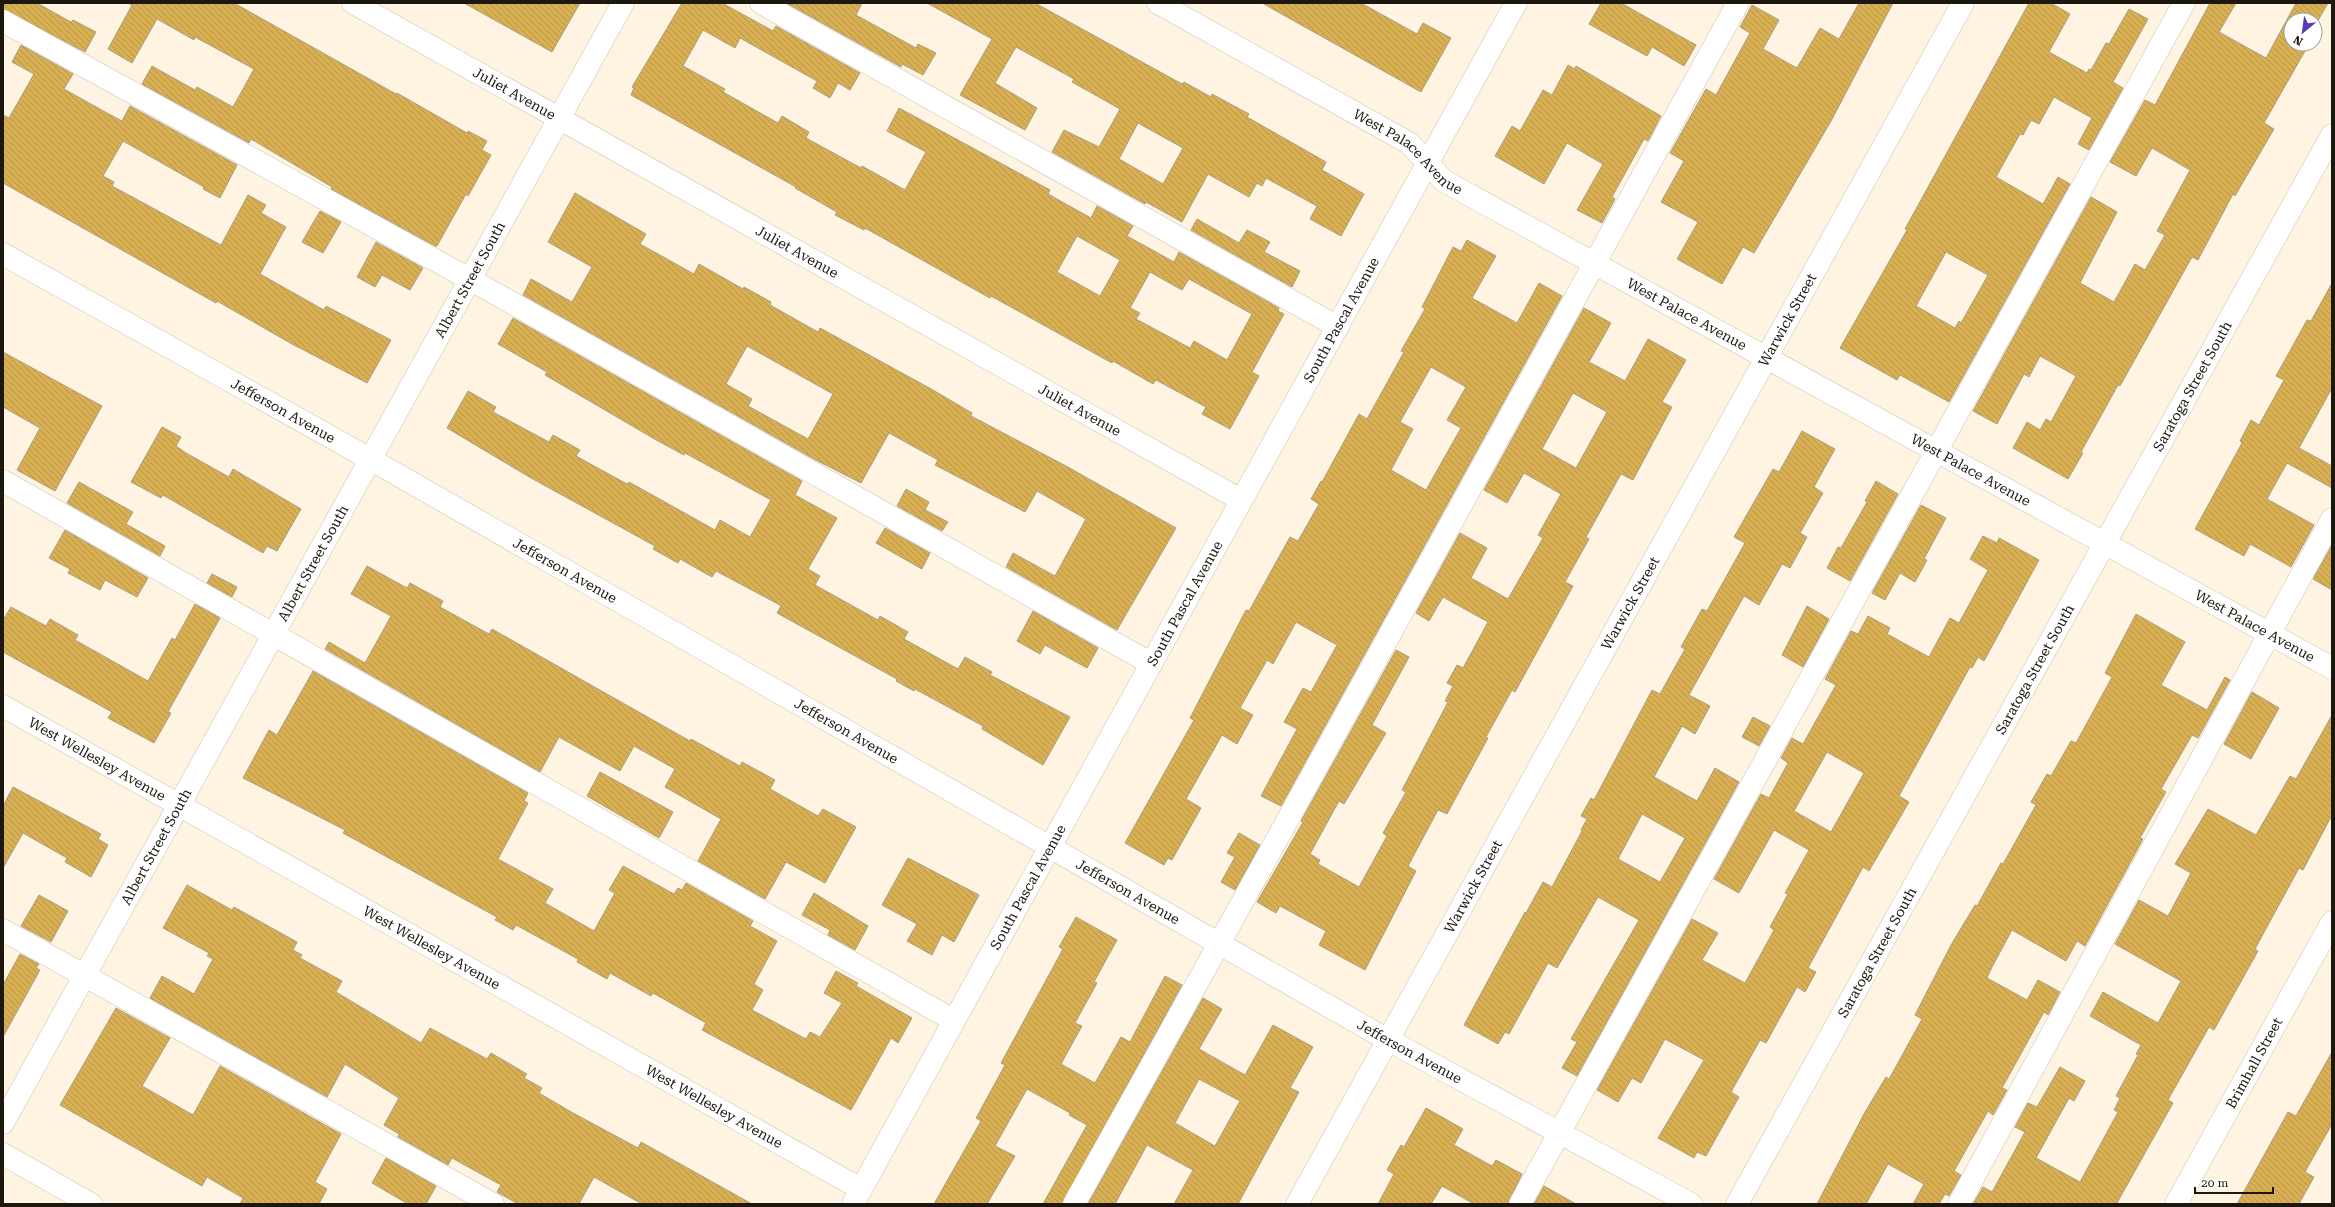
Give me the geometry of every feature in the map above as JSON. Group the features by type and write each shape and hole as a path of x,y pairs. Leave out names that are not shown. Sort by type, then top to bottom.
{"street":[{"name":"Juliet Avenue","path":"353,3 1241,500"},
{"name":"Albert Street South","path":"3,1123 623,3"},
{"path":"761,3 1338,327"},
{"name":"West Palace Avenue","path":"1158,3 1409,143 1444,181 2332,668"},
{"name":"South Pascal Avenue","path":"857,1197 1150,663 1428,165 1516,3"},
{"path":"1074,1204 1197,981 1220,943 1738,3"},
{"name":"Warwick Street","path":"1297,1204 1963,3"},
{"path":"1520,1204 2184,3"},
{"path":"3,21 470,280 1150,663"},
{"name":"Saratoga Street South","path":"1737,1204 2332,135"},
{"name":"Jefferson Avenue","path":"3,254 370,459 1388,1040 1691,1204"},
{"path":"3,481 953,1020"},
{"path":"1958,1204 2332,519"},
{"name":"West Wellesley Avenue","path":"3,706 179,804 857,1197"},
{"name":"Brimhall Street","path":"2176,1204 2332,922"},
{"path":"3,930 493,1204"},
{"path":"3,1154 91,1204"}],"building":[{"path":"3,3 37,3 71,22 73,20 96,32 85,52 3,9"},
{"path":"128,3 234,3 467,133 468,131 487,141 482,150 491,155 468,196 466,194 437,246 435,246 331,189 332,187 251,139 249,143 142,84 152,66 195,90 197,87 233,107 254,69 195,37 194,40 157,19 132,63 108,49 132,5"},
{"path":"464,3 580,3 552,52"},
{"path":"682,3 722,3 773,31 776,26 860,73 850,90 838,83 830,98 813,88 817,81 740,38 735,48 703,30 683,66 725,89 723,92 778,123 782,116 809,132 806,138 861,168 862,166 905,190 926,152 887,131 899,108 1050,190 1048,194 1091,218 1097,206 1133,226 1127,236 1174,262 1179,252 1279,308 1278,311 1284,314 1252,372 1259,376 1230,429 1202,414 1206,407 1156,380 1153,384 1113,361 1112,363 991,296 990,298 865,228 864,230 835,215 837,212 795,188 796,187 631,95 634,88 632,87","holes":["1077,236 1120,260 1100,296 1057,272","1150,272 1182,290 1189,279 1252,314 1227,360 1194,341 1190,348 1136,319 1140,313 1130,308"]},
{"path":"862,3 856,15 916,48 918,44 936,53 923,75 902,64 901,67 788,4"},
{"path":"927,3 1035,3 1182,84 1184,82 1211,97 1212,94 1249,114 1247,117 1326,162 1322,170 1364,194 1341,236 1310,219 1317,206 1266,178 1262,186 1257,183 1249,197 1208,174 1182,222 1146,202 1145,204 1052,152 1064,130 1099,147 1120,109 1072,82 1074,79 1016,47 995,83 1037,108 1025,130 960,95 992,39","holes":["1138,123 1183,148 1163,184 1119,159"]},
{"path":"1262,3 1361,3 1417,34 1423,23 1451,38 1421,92"},
{"path":"1601,3 1621,3 1696,45 1684,66 1652,47 1647,56 1589,24"},
{"path":"1859,3 1893,3 1831,121 1754,253 1743,247 1722,284 1677,259 1698,222 1661,202 1684,161 1670,153 1706,89 1716,95 1750,33 1740,27 1752,5 1779,20 1763,49 1797,68 1820,28 1839,39"},
{"path":"2029,3 2051,3 2070,14 2049,52 2087,73 2089,69 2091,70 2106,43 2109,44 2129,9 2148,19 2113,82 2123,88 2089,150 2078,144 2092,118 2054,97 2039,124 2031,120 2023,135 2020,134 1996,177 2043,204 2058,177 2070,184 1949,402 1900,375 1897,380 1840,348 1907,230 1905,229","holes":["1946,252 1988,275 1961,323 1959,321 1955,328 1916,306"]},
{"path":"2210,3 2236,3 2219,32 2266,58 2283,27 2283,52 2304,52 2264,123 2274,129 2235,196 2233,194 2198,260 2192,257 2120,386 2118,385 2081,452 2083,453 2068,479 2013,448 2027,422 2040,430 2046,419 2051,422 2076,376 2040,356 2029,377 2024,374 1997,424 1973,411 2091,197 2117,212 2080,283 2114,302 2135,264 2145,270 2165,235 2157,231 2190,170 2152,148 2136,176 2110,162 2145,100 2155,105"},
{"path":"2296,3 2328,3 2323,12 2291,12"},
{"path":"21,45 73,74 64,89 107,113 122,121 130,106 237,165 220,198 203,189 204,187 123,141 103,176 114,182 112,186 221,245 248,195 266,205 261,213 286,227 260,274 324,310 326,306 391,340 367,383 292,344 217,301 216,303 3,183 3,115 9,118 34,74 12,62"},
{"path":"1568,65 1575,69 1576,66 1661,116 1648,141 1644,139 1612,197 1615,199 1602,223 1577,210 1603,164 1567,143 1544,184 1495,156 1512,126 1520,131 1543,90 1552,95"},
{"path":"575,193 646,234 640,244 694,274 699,264 743,289 744,287 771,302 770,305 818,332 820,328 933,390 972,413 971,416 1066,466 1176,528 1117,630 1006,567 1013,553 1055,576 1086,519 1037,491 1025,512 935,465 938,460 889,433 861,483 814,459 523,295 531,279 572,302 592,267 548,242","holes":["747,346 833,394 808,439 748,406 752,399 726,384"]},
{"path":"320,211 341,222 323,253 302,242"},
{"path":"1197,219 1239,243 1247,230 1270,242 1264,252 1300,271 1292,287 1191,230"},
{"path":"1467,240 1496,256 1472,298 1517,323 1539,283 1562,296 1281,806 1261,796 1297,729 1284,722 1303,688 1311,692 1337,645 1296,622 1273,664 1267,660 1240,708 1253,715 1237,744 1222,735 1186,799 1201,808 1172,860 1168,858 1164,865 1125,843 1194,720 1190,718 1246,610 1249,611 1290,537 1298,541 1319,504 1311,499 1321,481 1322,482 1359,414 1367,419 1404,352 1401,351 1425,309 1422,307 1453,247 1461,251","holes":["1431,367 1466,387 1447,420 1461,428 1426,490 1391,470 1413,429 1400,422"]},
{"path":"376,242 423,268 410,290 382,275 375,287 357,277"},
{"path":"2332,283 2332,388 2299,448 2332,466 2332,488 2287,463 2267,499 2314,525 2291,567 2250,544 2244,556 2195,529 2242,443 2240,441 2251,420 2259,425 2284,380 2276,376 2307,320 2311,321"},
{"path":"1584,308 1611,323 1589,362 1625,381 1648,339 1686,360 1662,402 1672,407 1633,480 1621,474 1586,537 1589,539 1565,582 1573,586 1515,692 1512,690 1486,737 1488,738 1447,814 1438,810 1408,866 1416,871 1365,970 1319,945 1326,931 1280,906 1276,913 1257,902 1303,822 1301,821 1396,650 1409,657 1372,725 1386,733 1344,804 1339,801 1310,854 1320,860 1318,864 1359,887 1387,836 1383,833 1406,792 1402,790 1448,702 1445,701 1453,686 1447,683 1457,665 1463,668 1488,622 1443,597 1429,621 1416,613 1460,533 1487,548 1471,578 1508,599 1543,538 1538,535 1561,494 1524,473 1507,503 1484,490","holes":["1573,393 1607,412 1576,468 1542,449"]},
{"path":"513,318 802,481 795,495 837,518 808,569 820,576 815,585 878,620 880,616 908,632 904,639 958,669 965,657 992,672 990,675 1070,717 1043,765 982,729 983,726 915,689 914,691 896,681 897,679 777,613 781,606 778,604 716,571 712,577 680,559 678,563 653,549 655,546 531,478 447,428 468,391 496,407 493,412 549,442 553,435 580,450 576,456 627,484 629,482 715,530 720,520 750,537 771,500 685,453 684,455 658,441 545,375 547,372 498,344"},
{"path":"3,352 102,406 55,491 17,470 40,428 3,407"},
{"path":"162,427 181,437 176,446 186,453 229,477 233,469 301,509 277,551 267,546 263,553 163,495 161,498 131,482"},
{"path":"1802,431 1835,449 1814,487 1823,493 1800,533 1807,537 1790,568 1782,564 1759,605 1744,596 1689,695 1710,706 1695,734 1682,726 1654,777 1697,801 1715,768 1739,782 1577,1076 1562,1068 1577,1042 1571,1039 1639,920 1598,897 1557,968 1548,963 1509,1034 1505,1032 1498,1044 1464,1025 1525,912 1526,913 1543,882 1552,887 1587,819 1581,816 1591,798 1594,800 1652,690 1660,694 1685,649 1681,647 1702,609 1707,611 1745,543 1734,537 1773,469 1779,472","holes":["1642,814 1685,838 1660,882 1618,859"]},
{"path":"1876,481 1898,494 1850,581 1827,568 1838,547 1841,548 1867,502 1865,501"},
{"path":"79,482 133,512 126,524 165,546 160,556 67,503"},
{"path":"906,489 929,502 925,510 948,522 942,531 897,506"},
{"path":"1921,505 1946,518 1924,559 1927,560 1915,582 1900,573 1885,600 1872,593"},
{"path":"885,528 930,553 922,569 876,543"},
{"path":"65,530 148,578 137,597 105,580 100,590 68,573 70,569 49,558"},
{"path":"1983,536 1997,543 1999,538 2039,560 1984,661 1978,657 1972,668 1970,667 1899,796 1909,802 1869,871 1863,867 1808,968 1816,972 1805,992 1797,987 1766,1043 1760,1040 1731,1092 1739,1097 1706,1156 1697,1152 1694,1158 1658,1138 1704,1060 1665,1039 1641,1083 1632,1078 1618,1102 1597,1090 1692,919 1718,933 1702,960 1745,983 1774,930 1770,927 1788,894 1785,893 1809,850 1774,830 1739,893 1714,879 1761,794 1769,798 1788,763 1781,758 1792,738 1803,744 1836,685 1825,679 1851,631 1858,634 1868,616 1890,628 1887,634 1929,657 1950,618 1959,623 1988,570 1970,559","holes":["1827,752 1864,773 1831,832 1794,811"]},
{"path":"2332,545 2332,590 2313,579"},
{"path":"367,566 407,588 410,583 443,601 440,607 489,634 492,629 690,741 691,739 740,766 742,762 775,780 770,789 818,816 823,809 856,827 825,883 786,862 765,899 698,861 721,819 665,787 675,769 634,746 620,771 559,737 540,772 325,649 329,642 365,663 391,616 351,594"},
{"path":"212,574 237,587 232,597 207,583"},
{"path":"195,604 220,618 168,712 171,713 154,743 108,718 112,712 3,652 3,620 11,607 46,626 50,619 78,635 75,640 148,681 172,638 175,640"},
{"path":"1807,606 1829,619 1803,667 1782,655"},
{"path":"1033,611 1098,648 1087,668 1045,645 1040,654 1017,641"},
{"path":"2136,614 2185,642 2161,685 2207,710 2225,677 2230,680 2198,738 2192,735 2161,789 2166,792 2140,838 2143,839 2085,946 2077,941 2066,961 2012,930 1987,978 2027,1000 2038,980 2060,992 2048,1015 2044,1012 2002,1088 2007,1090 1993,1115 1988,1111 1954,1171 1961,1175 1949,1196 1945,1194 1939,1204 1913,1204 1924,1184 1888,1164 1866,1204 1817,1204 1865,1112 1886,1077 1889,1079 1922,1019 1915,1015 1951,945 1975,905 1977,906 2001,863 2003,864 2036,805 2031,802 2047,774 2051,776 2071,741 2076,743 2112,677 2105,673"},
{"path":"313,671 528,793 524,801 528,803 498,859 553,889 545,903 594,931 615,893 609,890 623,866 674,894 678,888 682,890 686,883 753,921 750,926 777,941 754,984 763,990 752,1010 806,1039 810,1032 820,1037 842,1003 824,993 836,971 858,983 856,986 912,1018 898,1043 891,1038 851,1110 702,1030 706,1023 653,993 651,996 610,973 607,979 577,962 578,959 516,925 513,930 495,920 497,917 343,833 345,830 243,778 269,730 277,735"},
{"path":"2252,692 2279,708 2251,759 2224,744"},
{"path":"2332,715 2332,815 2303,870 2299,868 2255,949 2258,951 2214,1030 2209,1027 2168,1100 2173,1103 2117,1203 2119,1204 1973,1204 1983,1187 1992,1192 2025,1132 2015,1127 2028,1103 2037,1107 2060,1067 2085,1081 2074,1101 2069,1098 2036,1158 2080,1182 2118,1112 2114,1110 2120,1098 2116,1096 2138,1055 2136,1054 2141,1045 2090,1016 2103,992 2158,1023 2181,981 2115,944 2139,900 2168,916 2191,873 2175,864 2208,809 2256,835 2290,776 2296,779"},
{"path":"1753,717 1770,726 1759,746 1742,737"},
{"path":"600,772 673,812 659,838 587,796"},
{"path":"13,787 101,834 98,839 108,845 91,877 65,862 67,858 23,833 3,868 3,806"},
{"path":"1239,833 1260,845 1235,890 1221,882 1235,857 1227,853"},
{"path":"908,858 979,895 954,942 942,935 932,955 907,941 917,924 882,905"},
{"path":"187,885 232,910 234,907 297,942 293,950 302,955 300,958 342,981 336,992 421,1043 430,1028 487,1059 491,1053 527,1074 524,1078 542,1088 539,1093 573,1113 638,1148 641,1142 752,1204 642,1204 594,1177 579,1204 518,1204 497,1192 501,1185 452,1158 448,1165 398,1137 399,1134 384,1125 399,1098 345,1064 327,1097 150,998 162,976 194,994 213,959 207,956 209,953 163,928"},
{"path":"814,893 868,926 855,950 828,935 830,930 802,915"},
{"path":"39,895 68,911 51,942 21,926"},
{"path":"1076,917 1117,940 1094,982 1097,983 1075,1023 1082,1026 1061,1064 1095,1083 1121,1037 1130,1042 1165,976 1182,985 1062,1204 1043,1204 1087,1125 1069,1115 1070,1113 1027,1089 995,1146 1015,1156 987,1204 934,1204 981,1121 976,1118 1005,1065 1001,1063 1063,949 1059,947"},
{"path":"20,954 39,964 36,968 40,970 3,1037 3,985"},
{"path":"1203,998 1222,1009 1199,1049 1245,1075 1273,1025 1313,1047 1290,1088 1299,1092 1238,1204 1174,1204 1193,1170 1147,1145 1115,1204 1088,1204","holes":["1199,1079 1240,1101 1215,1146 1175,1123"]},
{"path":"116,1008 170,1038 142,1086 193,1115 220,1066 341,1134 315,1182 327,1189 319,1204 240,1204 243,1198 207,1177 202,1186 60,1105"},
{"path":"2332,1052 2332,1124 2305,1172 2314,1177 2299,1204 2237,1204 2288,1112 2296,1116"},
{"path":"1426,1108 1463,1129 1454,1145 1492,1166 1496,1160 1522,1174 1508,1204 1474,1204 1442,1186 1431,1204 1378,1204 1394,1174 1387,1170 1401,1145 1404,1147"},
{"path":"386,1158 436,1186 426,1204 408,1204 372,1183"},
{"path":"1544,1186 1576,1204 1534,1204"}]}
